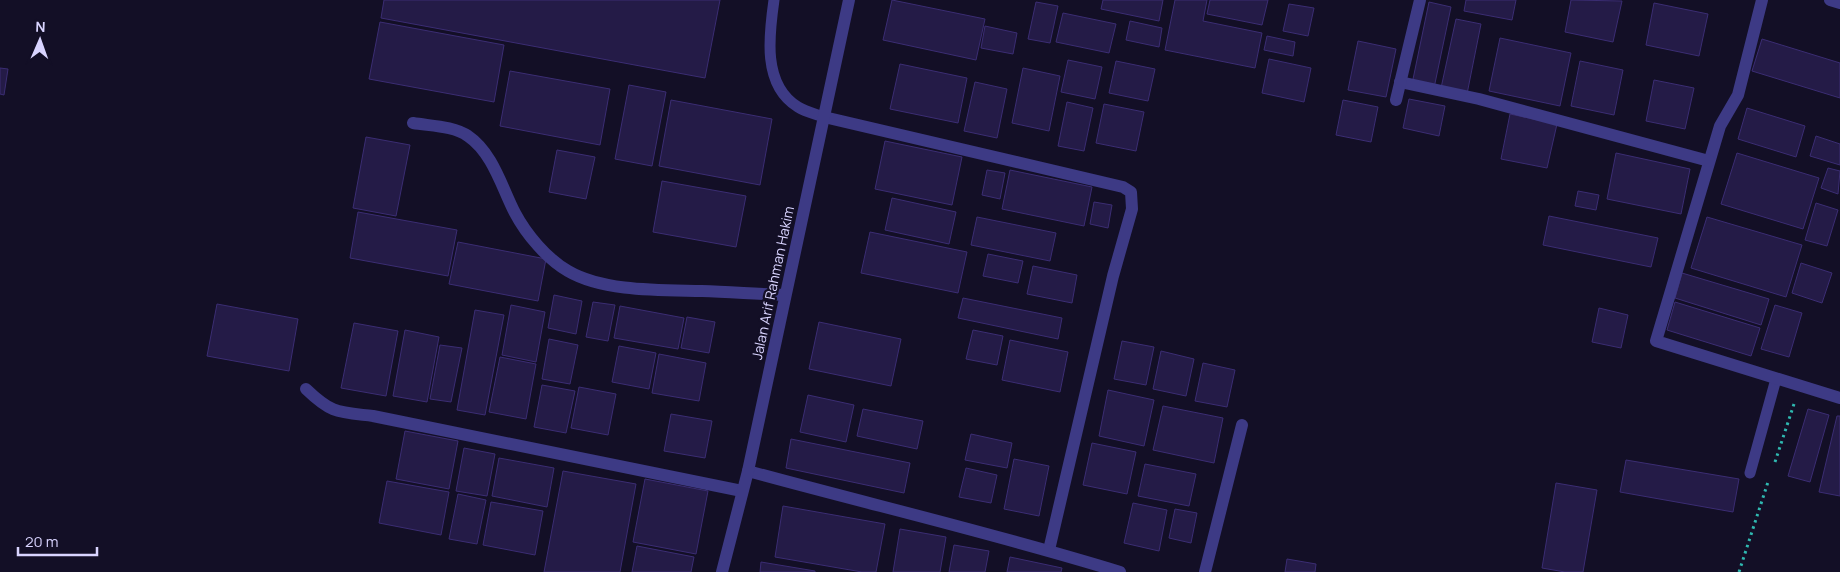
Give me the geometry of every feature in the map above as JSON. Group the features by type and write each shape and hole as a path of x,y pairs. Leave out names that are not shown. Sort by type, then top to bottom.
{"street":[{"name":"Jalan Arif Rahman Hakim","path":"722,572 748,471 849,0"},
{"path":"1396,100 1420,0"},
{"path":"1762,0 1738,95 1720,126 1656,341 1776,380 1840,398"},
{"path":"1830,0 1840,3"},
{"path":"1400,82 1479,99 1709,161"},
{"path":"824,117 1124,187 1131,192 1132,210 1078,420 1049,550"},
{"path":"414,124 457,130 479,145 488,158 527,232 566,271 583,279 601,284 648,289 785,295"},
{"path":"306,389 325,407 344,413 373,416 742,491"},
{"path":"1205,572 1242,425"},
{"path":"748,471 875,506 1049,550 1120,572"}],"lane":[{"path":"774,0 769,31 771,64 779,88 798,107 824,117"},
{"path":"1750,473 1776,380"}],"building":[{"path":"384,0 720,0 705,78 381,18"},
{"path":"892,0 985,19 976,60 883,40"},
{"path":"1103,0 1163,0 1159,21 1101,9"},
{"path":"1175,0 1207,0 1203,21 1262,33 1255,68 1165,50"},
{"path":"1210,0 1268,0 1262,25 1207,14"},
{"path":"1466,0 1516,0 1512,20 1464,11"},
{"path":"1571,0 1622,1 1613,42 1565,32"},
{"path":"1036,2 1058,6 1050,43 1028,39"},
{"path":"1429,2 1451,7 1434,88 1412,84"},
{"path":"1654,3 1708,14 1699,56 1646,45"},
{"path":"1289,4 1314,8 1308,36 1283,31"},
{"path":"1063,13 1116,24 1109,53 1056,42"},
{"path":"1456,19 1481,24 1467,94 1441,88"},
{"path":"1130,21 1162,28 1159,47 1126,40"},
{"path":"380,22 504,45 494,102 369,79"},
{"path":"985,26 1017,33 1013,54 981,48"},
{"path":"1267,36 1295,42 1293,56 1264,50"},
{"path":"1500,38 1571,53 1560,106 1489,91"},
{"path":"1762,39 1840,63 1840,98 1752,71"},
{"path":"1358,41 1396,49 1386,97 1348,90"},
{"path":"1269,59 1311,68 1304,102 1262,93"},
{"path":"1068,60 1102,67 1095,99 1061,92"},
{"path":"1116,61 1155,69 1148,101 1109,93"},
{"path":"1580,61 1623,70 1614,115 1571,106"},
{"path":"900,64 967,78 958,123 890,109"},
{"path":"0,68 8,69 4,95 0,94"},
{"path":"1023,68 1060,76 1049,131 1012,123"},
{"path":"510,71 610,89 600,145 500,126"},
{"path":"1654,80 1694,88 1685,129 1646,121"},
{"path":"975,82 1007,89 997,138 964,131"},
{"path":"629,85 666,92 652,166 615,159"},
{"path":"1409,99 1445,106 1439,136 1403,128"},
{"path":"671,100 772,119 760,185 659,166"},
{"path":"1343,100 1378,107 1371,142 1336,135"},
{"path":"1067,102 1093,108 1084,151 1058,146"},
{"path":"1104,104 1144,112 1136,151 1096,143"},
{"path":"1747,108 1805,126 1796,157 1738,139"},
{"path":"1510,114 1557,124 1547,168 1501,159"},
{"path":"1816,136 1840,144 1840,165 1810,156"},
{"path":"366,137 410,145 396,216 353,208"},
{"path":"885,141 962,157 952,205 875,189"},
{"path":"557,150 595,157 586,199 549,192"},
{"path":"1616,153 1690,169 1681,214 1607,199"},
{"path":"1737,153 1819,178 1803,229 1721,204"},
{"path":"1828,168 1840,171 1838,194 1821,188"},
{"path":"987,170 1005,173 1000,199 982,195"},
{"path":"1010,170 1092,187 1084,226 1002,209"},
{"path":"662,181 746,196 736,247 653,232"},
{"path":"1578,191 1599,195 1596,210 1575,206"},
{"path":"892,198 956,212 949,244 885,230"},
{"path":"1094,202 1112,205 1108,228 1090,224"},
{"path":"1816,203 1838,210 1827,246 1805,240"},
{"path":"358,212 457,230 448,276 350,258"},
{"path":"1549,216 1658,238 1651,267 1543,245"},
{"path":"977,217 1056,233 1050,261 971,245"},
{"path":"1707,217 1802,245 1786,297 1691,268"},
{"path":"870,232 967,252 958,293 861,273"},
{"path":"458,242 546,259 538,301 449,284"},
{"path":"988,254 1023,261 1018,283 983,276"},
{"path":"1801,263 1832,273 1822,303 1792,293"},
{"path":"1033,266 1077,275 1072,303 1027,294"},
{"path":"1682,273 1769,299 1761,325 1675,298"},
{"path":"554,295 582,301 576,334 548,328"},
{"path":"963,298 1062,318 1058,339 958,318"},
{"path":"593,302 615,305 608,341 586,337"},
{"path":"1675,302 1760,328 1751,356 1667,330"},
{"path":"217,304 298,319 289,371 207,356"},
{"path":"511,305 545,312 536,362 502,355"},
{"path":"1775,305 1802,313 1789,357 1761,349"},
{"path":"620,306 684,318 678,349 614,338"},
{"path":"1599,308 1628,315 1621,348 1592,342"},
{"path":"475,310 504,315 485,415 457,410"},
{"path":"687,317 715,322 709,353 681,348"},
{"path":"819,322 901,339 891,386 809,369"},
{"path":"354,323 398,331 386,396 341,388"},
{"path":"405,330 439,337 427,402 393,396"},
{"path":"973,330 1003,336 997,365 966,359"},
{"path":"549,339 578,345 570,384 542,379"},
{"path":"1010,340 1068,352 1060,392 1002,380"},
{"path":"1122,341 1154,347 1146,385 1114,379"},
{"path":"440,345 462,348 451,402 430,399"},
{"path":"619,346 656,353 649,389 612,382"},
{"path":"1161,351 1194,359 1186,396 1153,389"},
{"path":"659,354 706,363 699,401 652,393"},
{"path":"500,357 536,364 526,419 489,412"},
{"path":"1203,363 1235,370 1227,407 1195,401"},
{"path":"542,385 575,391 566,433 534,427"},
{"path":"579,387 616,394 608,435 571,428"},
{"path":"1108,390 1154,400 1144,446 1099,436"},
{"path":"808,395 854,405 846,442 800,432"},
{"path":"1163,406 1223,418 1214,463 1153,450"},
{"path":"863,409 923,421 917,449 857,436"},
{"path":"1808,409 1829,415 1810,482 1788,476"},
{"path":"671,414 712,421 705,458 664,451"},
{"path":"1837,416 1840,416 1840,496 1819,492"},
{"path":"405,431 458,441 449,489 396,479"},
{"path":"971,434 1012,443 1007,468 965,460"},
{"path":"791,439 910,463 904,493 786,468"},
{"path":"1092,443 1136,452 1127,494 1083,485"},
{"path":"464,448 495,454 487,496 456,491"},
{"path":"499,458 554,468 547,507 492,496"},
{"path":"1014,459 1049,466 1039,516 1004,509"},
{"path":"1626,460 1739,479 1733,512 1620,492"},
{"path":"1145,464 1196,474 1189,506 1138,496"},
{"path":"966,468 997,475 991,503 959,497"},
{"path":"563,471 636,484 620,572 544,572"},
{"path":"645,479 708,491 696,554 633,542"},
{"path":"387,481 449,492 441,535 379,523"},
{"path":"1556,483 1597,490 1583,572 1565,572 1542,568"},
{"path":"458,494 486,500 477,544 449,539"},
{"path":"491,502 543,511 535,555 483,545"},
{"path":"1133,503 1167,510 1159,551 1124,543"},
{"path":"783,506 885,524 876,572 862,572 775,557"},
{"path":"1175,509 1197,513 1191,543 1169,538"},
{"path":"900,529 946,537 940,572 893,572"},
{"path":"954,545 989,551 985,572 949,572"},
{"path":"637,546 694,557 691,572 632,572"},
{"path":"1010,557 1062,568 1061,572 1007,572"},
{"path":"1287,559 1316,564 1315,572 1285,572"},
{"path":"761,562 815,571 815,572 760,572"}]}
